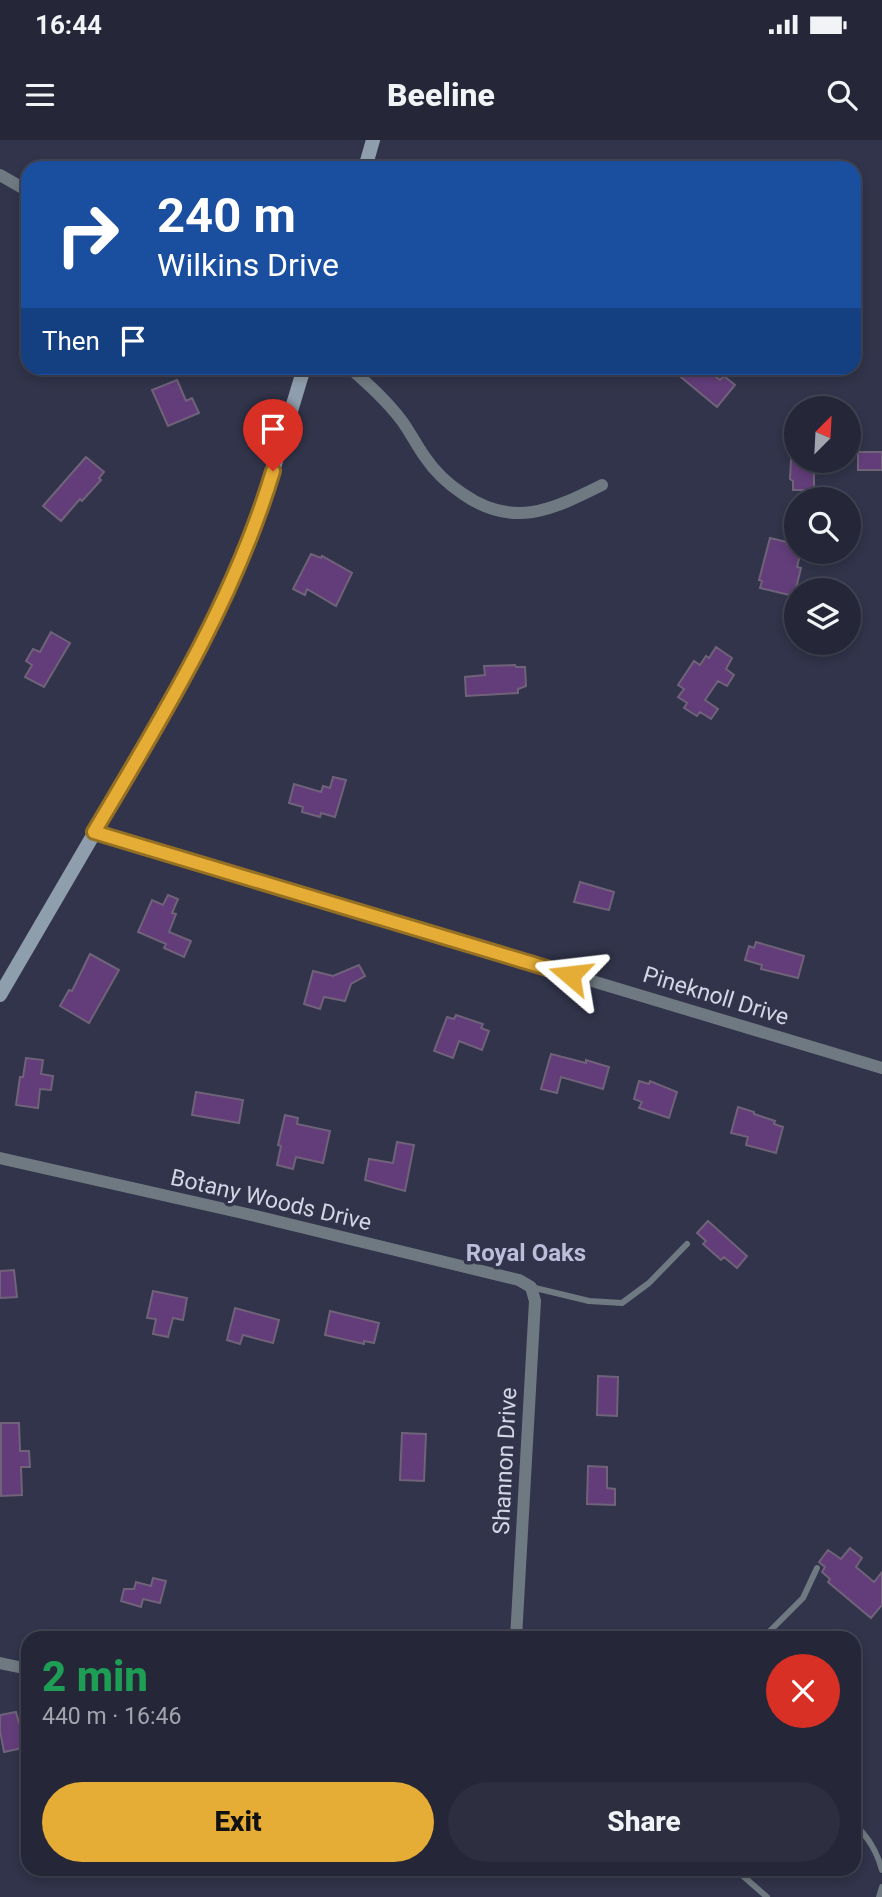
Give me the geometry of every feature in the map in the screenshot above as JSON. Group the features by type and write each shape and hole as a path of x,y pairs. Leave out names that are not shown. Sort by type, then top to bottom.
{"street":[{"path":"367,161 373,140"},
{"path":"0,175 21,187"},
{"path":"0,995 190,669 230,587 263,504 302,375"},
{"path":"357,375 401,420 426,459 446,482 482,506 510,515 541,510 602,485"},
{"name":"Pineknoll Drive","path":"94,832 882,1068"},
{"name":"Botany Woods Drive","path":"0,1158 519,1280 531,1287"},
{"name":"Shannon Drive","path":"516,1631 535,1301 531,1287"},
{"path":"0,1663 21,1668"}],"lane":[{"path":"531,1287 589,1301 622,1303 649,1283 687,1244"},
{"path":"770,1631 803,1598 817,1568"},
{"path":"861,1832 873,1846 882,1870"},
{"path":"743,1876 767,1897"},
{"path":"879,1897 882,1887"}],"building":[{"path":"678,375 713,375 720,380 724,376 735,385 717,407"},
{"path":"177,380 186,401 192,398 199,413 168,426 152,390"},
{"path":"861,452 882,452 882,470 861,470"},
{"path":"86,457 104,472 99,478 101,480 61,521 43,506"},
{"path":"790,473 814,473 814,487 793,487 793,481 790,479"},
{"path":"770,538 784,541 784,564 798,564 797,567 801,568 798,578 784,578 784,594 760,588 762,581 759,580"},
{"path":"311,554 321,558 322,556 352,573 336,606 307,589 305,595 293,589"},
{"path":"51,632 70,643 44,687 25,677 32,665 26,661 33,649 40,652"},
{"path":"716,647 732,658 726,669 734,675 727,686 718,681 705,700 718,709 711,719 700,712 697,716 684,708 687,703 678,697 684,689 678,685 694,661 700,665"},
{"path":"484,666 525,667 526,686 518,689 518,693 466,696 465,677 485,675"},
{"path":"333,777 346,780 335,817 321,813 320,817 302,812 303,807 289,803 294,784 321,792 323,786 330,788"},
{"path":"580,882 614,892 609,910 574,902"},
{"path":"168,895 178,899 172,913 176,914 169,932 191,941 184,957 164,948 166,944 138,932 152,900 163,905"},
{"path":"756,942 804,956 798,978 761,969 762,965 745,960 749,946 754,948"},
{"path":"90,954 119,970 89,1023 60,1006 69,990 72,991"},
{"path":"359,965 365,976 351,984 345,1001 324,997 320,1009 304,1004 313,971 333,976"},
{"path":"456,1015 483,1024 481,1028 489,1031 482,1050 459,1041 453,1058 434,1051 447,1017 454,1019"},
{"path":"551,1054 609,1067 603,1089 561,1077 557,1093 541,1089"},
{"path":"26,1058 43,1060 41,1074 53,1076 51,1090 40,1089 38,1108 16,1105"},
{"path":"639,1081 649,1084 650,1081 677,1092 669,1118 639,1108 642,1102 634,1099"},
{"path":"196,1092 243,1100 239,1123 192,1115"},
{"path":"738,1107 775,1121 774,1124 783,1127 776,1153 746,1145 748,1137 731,1133"},
{"path":"285,1115 298,1118 297,1124 330,1131 323,1163 296,1157 293,1169 277,1165 281,1146 278,1145"},
{"path":"397,1142 414,1145 405,1191 365,1180 369,1159 393,1163"},
{"path":"708,1221 747,1256 737,1268 724,1257 721,1260 703,1244 706,1241 697,1233"},
{"path":"14,1270 17,1297 0,1298 0,1271"},
{"path":"153,1291 187,1298 183,1320 173,1318 168,1337 153,1334 156,1319 147,1318"},
{"path":"235,1308 279,1320 273,1343 243,1335 240,1344 227,1340"},
{"path":"330,1311 379,1323 374,1343 364,1341 364,1344 325,1335"},
{"path":"598,1376 618,1377 617,1416 597,1415"},
{"path":"1,1423 19,1423 20,1451 29,1451 30,1467 21,1467 22,1495 1,1496"},
{"path":"402,1433 426,1434 424,1481 400,1480"},
{"path":"588,1466 607,1467 607,1488 615,1489 615,1505 587,1504"},
{"path":"850,1548 862,1558 856,1567 874,1582 882,1572 882,1605 871,1618 828,1582 830,1579 822,1572 825,1567 819,1562 828,1550 841,1559"},
{"path":"153,1578 166,1581 160,1603 143,1599 141,1607 121,1601 124,1589 134,1589 136,1582 151,1586"},
{"path":"16,1712 21,1723 21,1748 4,1752 0,1715"}],"district":[{"name":"Royal Oaks","path":"526,1253"}],"route":[{"path":"273,471 230,587 190,669 94,832 570,975"}]}
